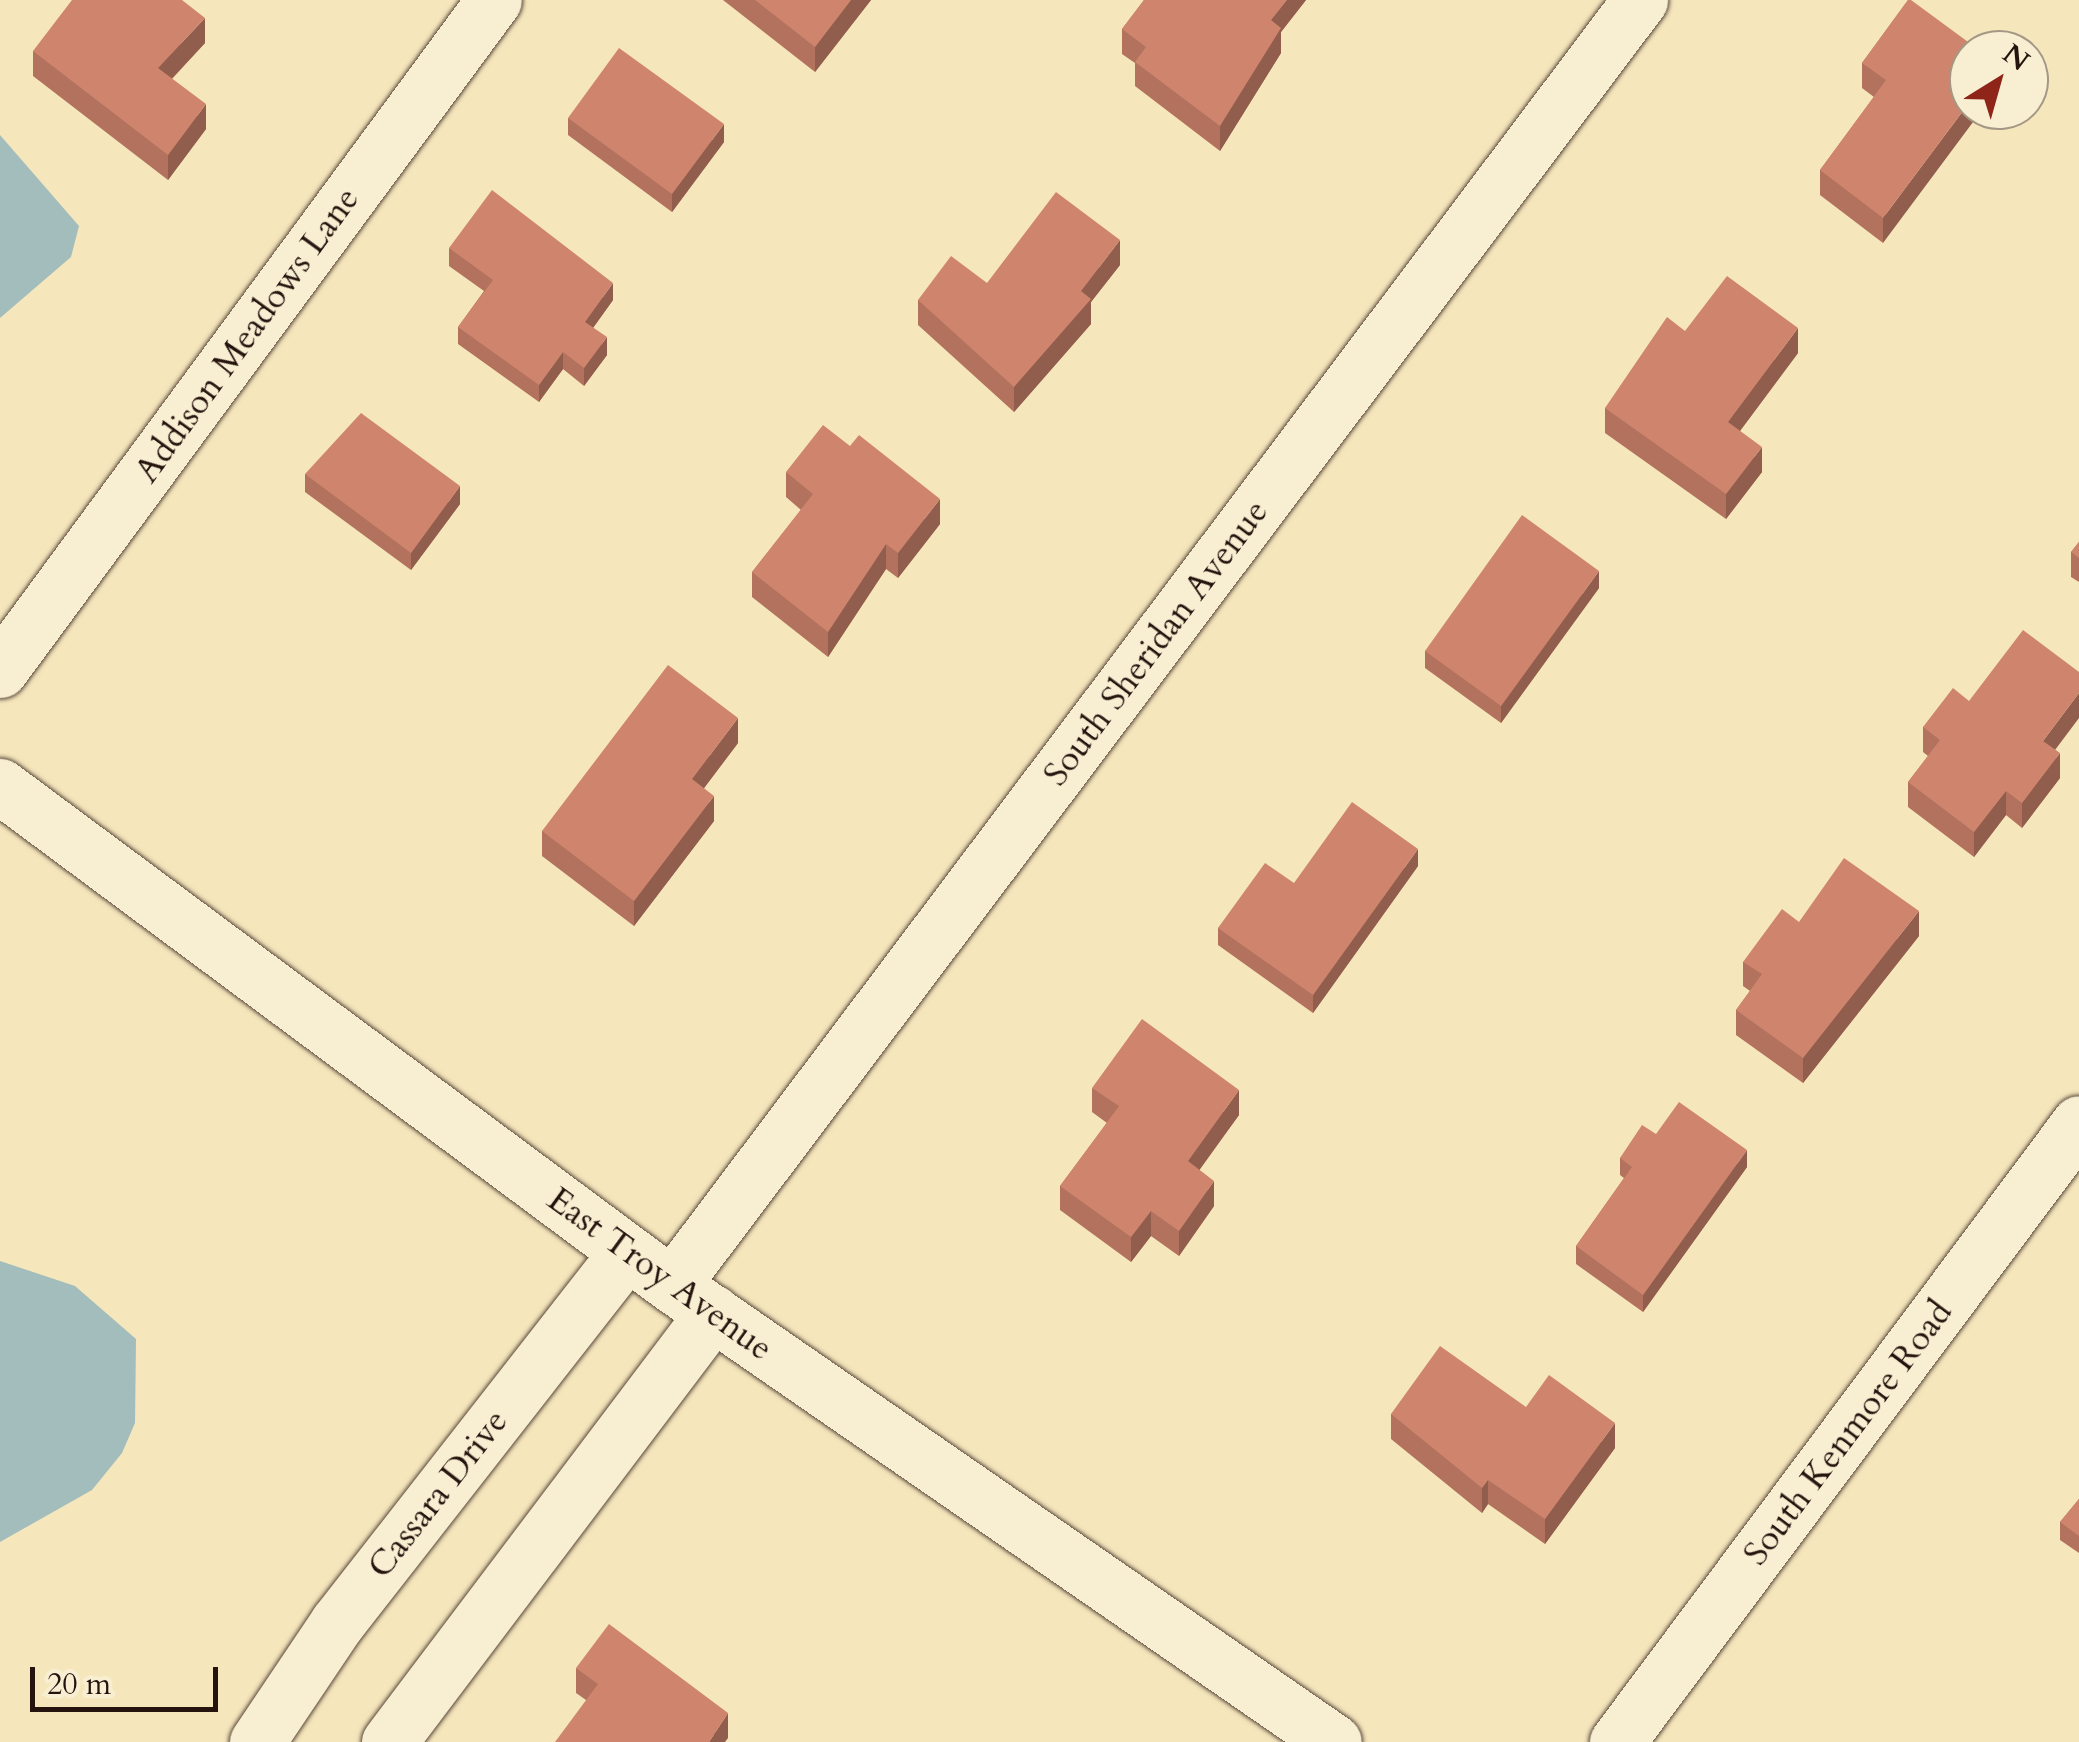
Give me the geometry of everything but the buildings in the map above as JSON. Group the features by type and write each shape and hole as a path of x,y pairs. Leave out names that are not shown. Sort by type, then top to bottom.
{"street":[{"name":"Addison Meadows Lane","path":"0,670 494,0"},
{"name":"South Sheridan Avenue","path":"692,1299 1640,0"},
{"name":"East Troy Avenue","path":"0,786 692,1299 1334,1742"},
{"name":"South Kenmore Road","path":"1618,1742 2079,1124"},
{"name":"Cassara Drive","path":"257,1742 337,1623 627,1252"},
{"path":"389,1742 692,1299"}],"water":[{"path":"0,135 79,226 71,257 0,318"},
{"path":"0,1261 75,1286 136,1339 135,1423 122,1453 92,1490 0,1542"}]}
